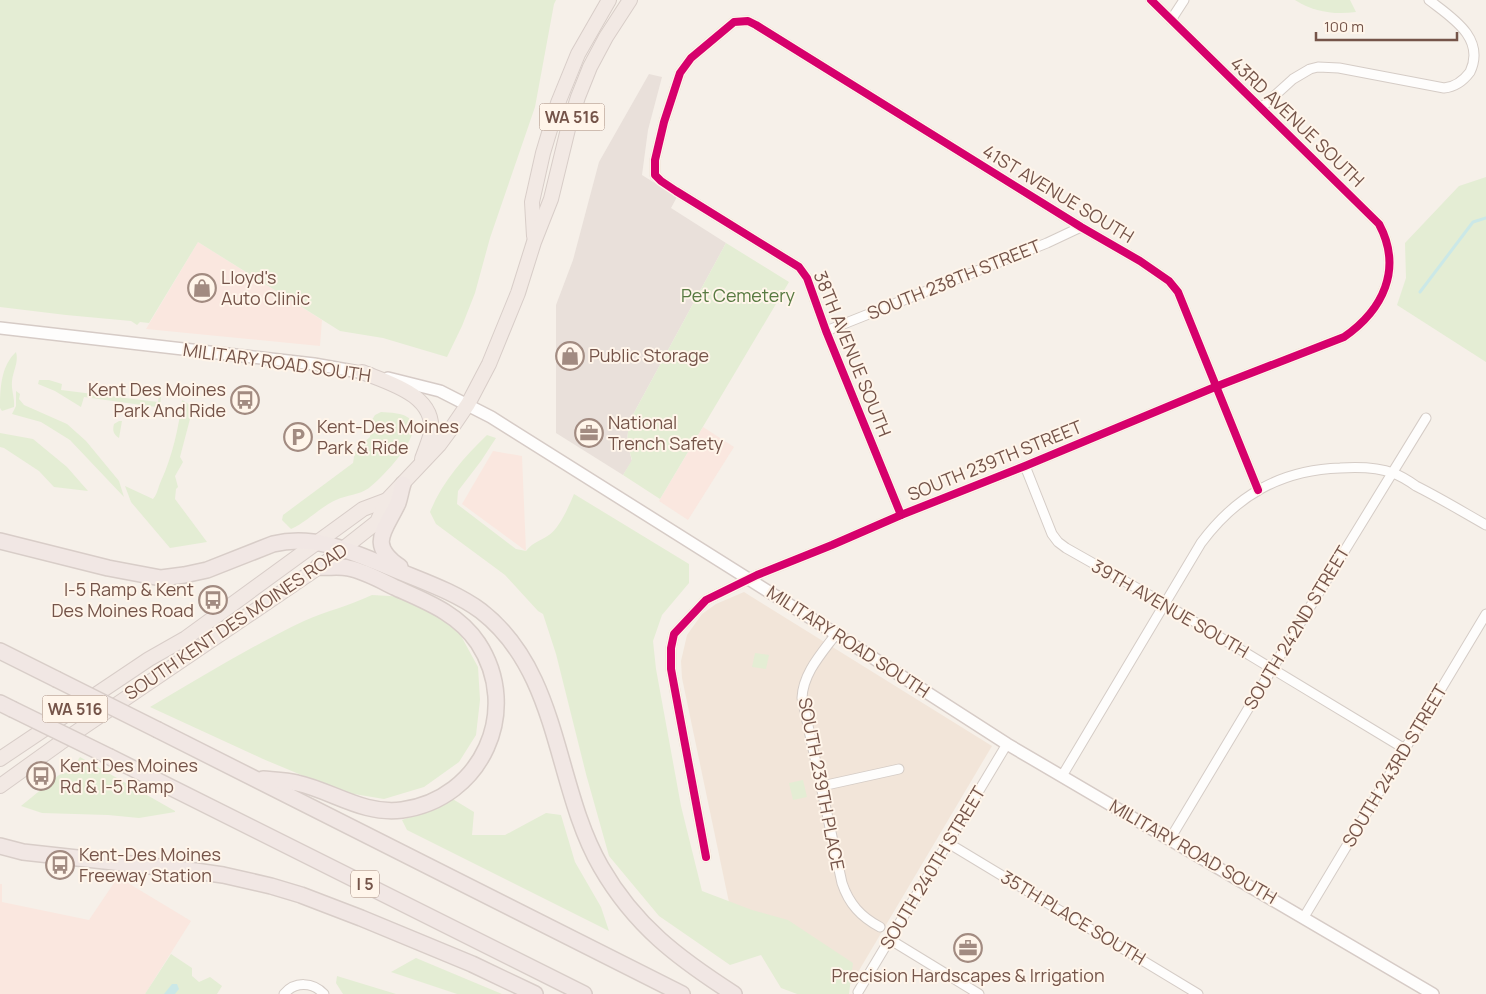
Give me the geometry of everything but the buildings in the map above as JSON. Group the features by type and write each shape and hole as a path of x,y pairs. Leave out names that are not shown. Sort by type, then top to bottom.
{"highway":[{"name":"SOUTH KENT DES MOINES ROAD","path":"534,242 532,202 543,154 558,103 578,54 609,0"},
{"name":"SOUTH KENT DES MOINES ROAD","path":"0,786 60,743 344,550 377,522 387,500 439,445 468,404 504,330 551,198 578,97 602,45 630,0"},
{"path":"362,372 409,393 421,402 425,408 429,417 430,434 420,465"},
{"path":"403,484 398,502 382,534 382,545 386,556 420,580"},
{"name":"SOUTH KENT DES MOINES ROAD","path":"0,759 149,659 186,638 363,509 387,500"},
{"path":"0,541 108,568 161,578 184,576 207,570 283,541 320,542 420,580 461,599 479,610 495,623 515,647 541,696 584,829 601,868 617,892 650,932 691,966 734,994"},
{"path":"254,778 297,783 370,809 401,810 417,807 433,802 449,792 474,770 483,756 494,728 497,696 494,680 487,659 466,628 442,609 372,576 348,568 318,568"},
{"name":"I 5","path":"0,651 682,994"},
{"name":"I 5","path":"6,706 584,994"},
{"path":"0,846 23,852 223,875 271,886 361,918 472,964 535,994"}],"main road":[{"name":"MILITARY ROAD SOUTH","path":"0,328 314,364 362,372 440,390 468,404 750,579 1007,744 1434,994"}],"street":[{"name":"43RD AVENUE SOUTH","path":"1151,0 1379,224 1384,233 1390,260 1388,281"},
{"path":"1171,20 1184,0"},
{"path":"1261,108 1288,83 1310,69 1318,67 1339,68 1444,88 1450,87 1464,79 1476,62 1477,50 1474,38 1460,23 1428,0"},
{"name":"41ST AVENUE SOUTH","path":"734,22 748,21 756,25 1081,227 1140,261 1175,286 1258,490"},
{"name":"38TH AVENUE SOUTH","path":"734,22 690,58 680,73 664,122 655,160 656,175 664,183 799,267 807,278 826,331 901,515"},
{"name":"SOUTH 238TH STREET","path":"826,331 1047,243 1081,227"},
{"name":"SOUTH 239TH STREET","path":"706,857 671,669 671,648 674,634 706,600 750,579 901,515 1215,387 1344,337 1359,327 1371,313 1388,281"},
{"name":"SOUTH 242ND STREET","path":"1170,839 1426,418"},
{"name":"39TH AVENUE SOUTH","path":"1025,466 1046,522 1058,542 1165,604 1405,749"},
{"path":"1062,776 1209,532 1230,510 1258,490 1277,480 1313,470 1362,468 1392,473 1440,498 1486,526"},
{"name":"SOUTH 243RD STREET","path":"1304,917 1486,614"},
{"name":"SOUTH 239TH PLACE","path":"836,634 807,676 802,691 807,727 822,786 838,872 846,895 852,905 862,915 880,927"},
{"name":"SOUTH 240TH STREET","path":"858,992 1007,744"},
{"path":"822,786 899,769"},
{"name":"35TH PLACE SOUTH","path":"948,843 1198,994"},
{"path":"889,939 979,994"},
{"path":"284,994 294,986 303,984 312,986 324,994"}],"shaded area":[{"path":"649,74 662,77 648,130 642,175 677,197 671,208 726,243 629,422 627,442 632,461 623,475 556,433 556,305 573,260 599,162"},
{"path":"198,242 322,320 320,346 146,329"},
{"path":"703,427 734,447 688,520 659,501"},
{"path":"493,451 522,456 526,551 462,504"},
{"path":"744,592 992,746 851,984 731,912 682,678 681,661 687,635 702,614 716,604"},
{"path":"118,877 191,921 145,994 0,994 0,884 2,884 2,902 89,920"}],"green space":[{"path":"0,0 556,0 535,107 490,238 475,293 447,357 383,338 340,331 198,242 149,323 140,322 137,325 131,321 0,307"},
{"path":"1295,0 1350,0 1356,12 1324,12"},
{"path":"1486,177 1486,362 1397,305 1406,278 1405,243 1459,186"},
{"name":"Pet Cemetery","path":"726,243 789,282 660,499 623,475 632,460 627,442 629,422"},
{"path":"16,352 17,359 12,384 14,407 2,411 0,400 2,378 7,364"},
{"path":"39,380 49,380 62,384 61,390 158,402 159,395 161,396 160,408 156,413 156,407 84,397 81,407 55,391 38,384"},
{"path":"16,391 20,394 19,399 24,405 67,424 86,441 119,481 124,497 70,440 41,422 12,414 16,406"},
{"path":"182,400 190,405 190,419 180,457 183,462 175,476 178,487 175,499 207,542 170,548 131,502 125,486 153,499 155,497 172,452"},
{"path":"381,412 401,414 411,420 413,427 412,436 407,446 382,476 369,488 330,503 291,529 282,520 283,515 353,463 355,451 370,437 372,420 375,415"},
{"path":"122,421 119,438 113,429 114,424"},
{"path":"0,433 33,439 67,467 88,491 54,487 39,471 0,447"},
{"path":"487,435 496,438 458,491 457,504 516,549 526,551 534,543 553,532 574,494 689,564 689,583 662,615 653,641 656,669 681,806 702,891 752,910 788,920 853,963 849,994 797,994 781,988 761,955 730,965 659,916 609,856 556,654 543,614 505,575 436,524 430,512 441,490 454,471"},
{"path":"372,595 407,597 436,611 460,634 478,667 480,700 476,735 459,762 424,787 384,799 342,792 263,759 150,707 226,662 284,631 312,617"},
{"path":"755,653 769,655 766,669 752,667"},
{"path":"80,757 175,812 139,818 42,813 21,806 59,775 71,771"},
{"path":"803,780 807,797 793,800 789,783"},
{"path":"451,798 474,812 472,835 505,835 546,813 561,815 575,862 601,907 609,931 407,830 402,820"},
{"path":"171,954 192,968 192,976 199,982 210,977 222,986 217,994 145,994"},
{"path":"416,958 502,994 457,994 391,972"},
{"path":"337,976 396,994 343,994 336,983"}],"water":[{"path":"172,984 177,984 179,989 175,994 164,994"}],"waterway":[{"path":"1420,292 1473,222 1486,218"}],"cycle path":[{"path":"706,857 671,669 671,648 674,634 706,600 757,575 901,515 1215,387 1344,337 1358,326 1379,301 1389,272 1386,241 1379,224 1151,0"},
{"path":"901,515 826,331 807,278 799,267 676,191 655,175 655,160 664,122 680,73 691,58 734,22 748,21 756,25 1081,227 1140,261 1169,281 1178,292 1258,490"}],"place":[{"name":"Lloyd's Auto Clinic","path":"202,288"},
{"name":"Public Storage","path":"570,356"},
{"name":"Kent Des Moines Park And Ride","path":"245,400"},
{"name":"National Trench Safety","path":"589,433"},
{"name":"Kent-Des Moines Park & Ride","path":"298,437"},
{"name":"I-5 Ramp & Kent Des Moines Road","path":"213,600"},
{"name":"Kent Des Moines Rd & I-5 Ramp","path":"41,776"},
{"name":"Kent-Des Moines Freeway Station","path":"60,865"},
{"name":"Precision Hardscapes & Irrigation","path":"968,948"}]}
